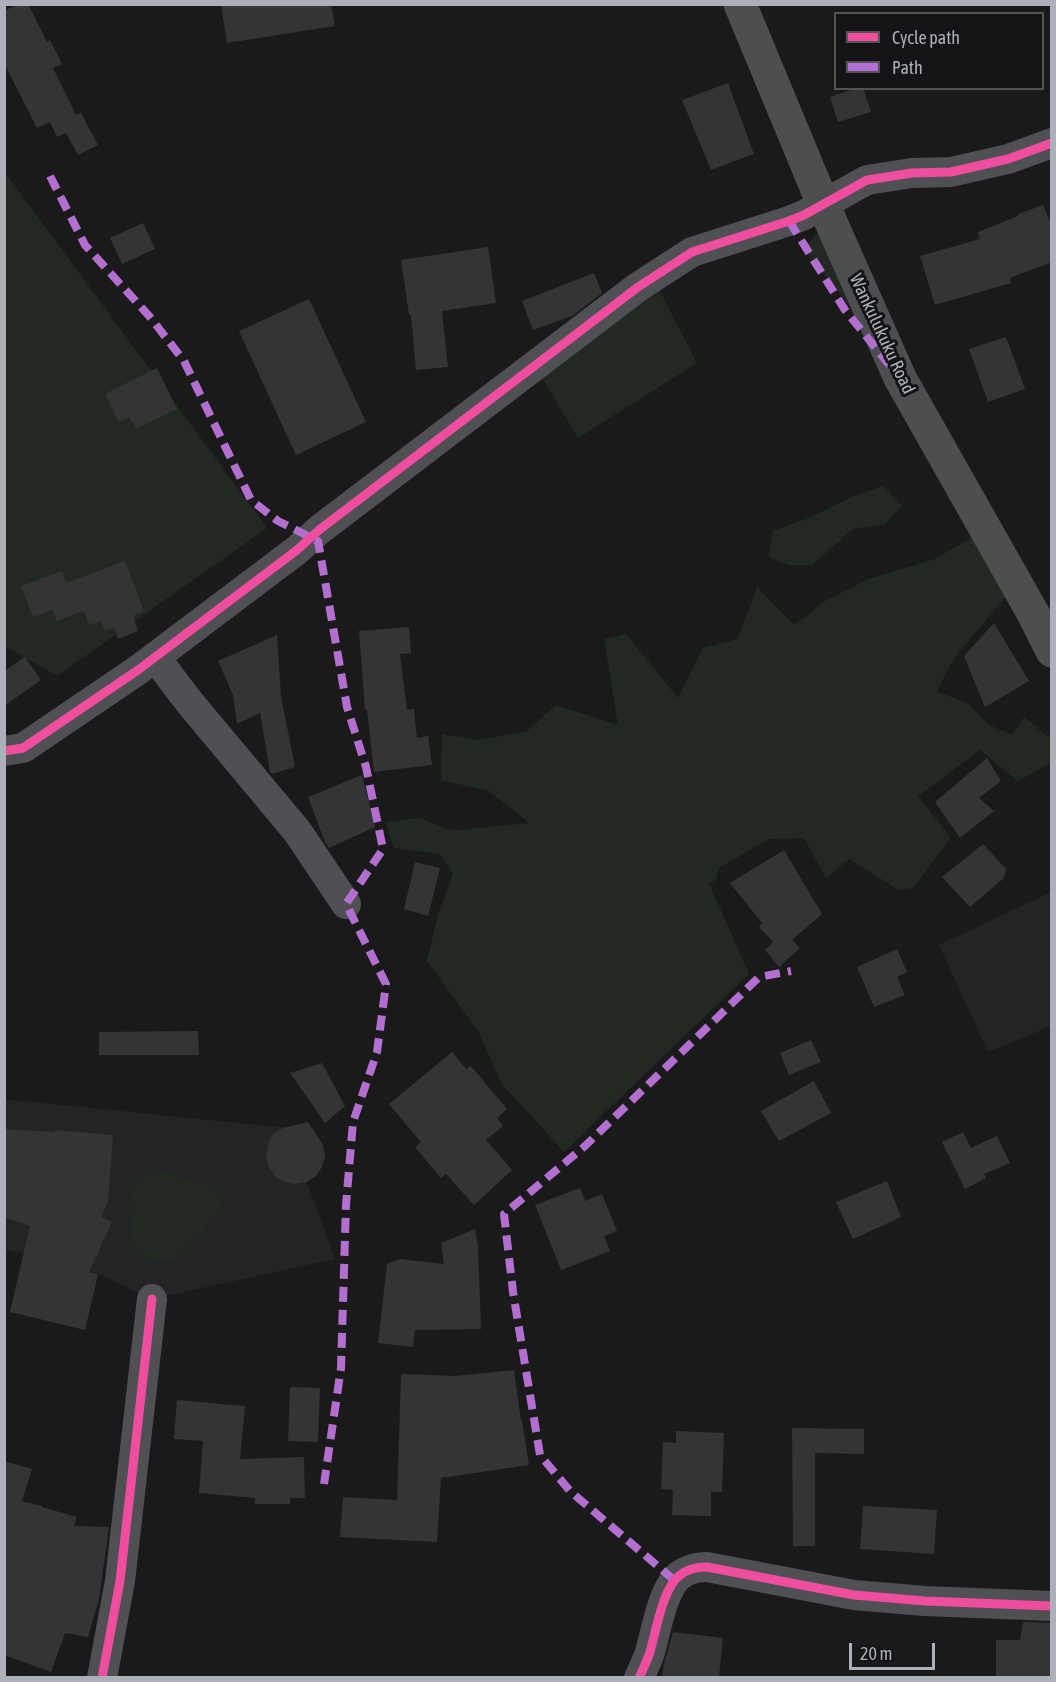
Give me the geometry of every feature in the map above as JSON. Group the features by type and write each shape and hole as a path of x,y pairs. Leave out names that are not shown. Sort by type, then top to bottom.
{"main road":[{"name":"Wankulukuku Road","path":"740,4 823,204 900,378 1052,651"}],"street":[{"path":"11,753 155,657 638,286 692,252 789,221 867,180 912,173 951,172 1008,159 1052,143"},
{"path":"155,657 190,703 297,831 346,904"},
{"path":"102,1677 120,1581 152,1299"},
{"path":"639,1677 649,1655 664,1601 674,1580 699,1567 854,1594 925,1601 1052,1606"}],"shaded area":[{"path":"4,171 267,528 57,676 5,646"},
{"path":"820,229 853,310 804,249"},
{"path":"660,291 697,363 578,438 541,376 596,331"},
{"path":"883,486 902,506 885,524 853,529 812,565 788,565 768,557 773,531"},
{"path":"976,535 1007,595 954,658 937,691 969,704 989,725 1013,735 1024,717 1047,736 1051,735 1051,763 1018,781 980,750 918,796 951,838 913,888 899,890 849,859 826,878 804,838 769,839 719,868 716,880 709,883 749,974 564,1152 501,1083 479,1032 427,961 438,914 453,874 440,854 394,848 385,822 420,818 447,829 459,830 529,823 489,791 441,780 442,734 479,740 527,731 556,705 618,725 604,639 626,634 678,698 703,648 738,639 757,587 794,625 825,601 868,579 935,559"},
{"path":"1051,892 1051,1026 988,1052 939,945"},
{"path":"4,1099 287,1128 335,1259 152,1299 98,1274 5,1249"},
{"path":"158,1169 170,1175 212,1186 219,1198 218,1211 183,1254 166,1262 149,1260 140,1254 135,1246 129,1208 131,1193 141,1178"}],"building":[{"path":"18,4 28,4 47,42 50,40 62,64 53,68 76,115 81,113 98,145 78,155 66,133 57,137 50,122 37,128 4,63 4,11"},
{"path":"221,4 331,4 335,26 227,43"},
{"path":"728,83 754,154 711,170 682,100"},
{"path":"851,90 864,90 871,112 838,122 830,97"},
{"path":"1043,205 1052,226 1052,262 1010,278 1011,283 935,305 920,256 980,239 978,232"},
{"path":"143,223 155,249 122,264 110,238"},
{"path":"488,247 496,303 442,311 448,367 416,370 411,315 409,315 401,260"},
{"path":"594,273 602,293 572,316 533,330 522,301"},
{"path":"309,299 366,422 296,455 239,331"},
{"path":"1006,337 1025,389 988,402 969,349"},
{"path":"157,368 177,409 136,429 129,417 119,422 105,394"},
{"path":"125,561 144,611 133,616 138,631 118,639 114,628 105,631 101,621 89,625 84,611 57,621 53,610 33,617 21,586 62,571 66,583"},
{"path":"994,623 1029,681 985,707 964,656"},
{"path":"409,627 411,653 400,654 407,710 414,709 417,738 428,736 432,765 374,772 367,710 365,710 359,631"},
{"path":"277,635 281,696 295,767 272,774 260,713 237,724 233,695 218,661"},
{"path":"25,657 41,680 4,706 4,671"},
{"path":"987,758 1001,781 979,798 994,811 960,838 935,802"},
{"path":"362,775 375,827 329,848 308,797"},
{"path":"983,844 1006,869 1004,878 970,907 942,877"},
{"path":"784,850 822,914 792,940 800,948 779,967 765,950 773,942 759,927 762,923 730,883"},
{"path":"415,862 440,868 428,916 404,909"},
{"path":"897,949 907,972 897,977 905,995 874,1007 857,967"},
{"path":"198,1031 199,1055 99,1055 99,1032"},
{"path":"811,1040 821,1062 789,1075 780,1053"},
{"path":"452,1052 466,1069 471,1066 507,1109 497,1118 503,1126 486,1140 512,1170 474,1205 446,1174 441,1178 415,1147 421,1142 389,1104"},
{"path":"322,1063 345,1106 325,1123 290,1073"},
{"path":"814,1081 831,1113 779,1141 761,1111"},
{"path":"308,1122 323,1145 325,1156 322,1167 316,1176 306,1182 295,1184 284,1182 275,1176 268,1166 266,1156 268,1144 273,1134 283,1128"},
{"path":"4,1129 55,1132 55,1130 113,1135 108,1201 101,1217 112,1222 89,1272 98,1274 85,1330 10,1312 30,1226 4,1217"},
{"path":"963,1132 971,1148 997,1136 1010,1163 984,1174 986,1178 965,1189 942,1142"},
{"path":"887,1181 901,1217 853,1239 836,1202"},
{"path":"580,1188 585,1201 602,1194 617,1231 604,1236 610,1251 561,1270 535,1205"},
{"path":"475,1229 478,1246 481,1329 415,1330 413,1347 378,1343 387,1264 400,1259 444,1264 441,1243"},
{"path":"514,1370 529,1465 441,1478 437,1542 340,1537 343,1497 397,1500 401,1374 456,1376"},
{"path":"290,1387 320,1388 318,1442 288,1441"},
{"path":"177,1400 245,1406 240,1459 304,1457 305,1498 290,1498 290,1504 255,1504 255,1498 199,1493 203,1441 174,1439"},
{"path":"792,1428 864,1429 864,1454 815,1453 815,1546 793,1546"},
{"path":"676,1431 724,1433 722,1492 711,1492 711,1516 672,1515 673,1490 661,1489 663,1442 676,1443"},
{"path":"4,1461 32,1469 22,1501 77,1517 74,1526 109,1527 99,1599 88,1637 65,1633 51,1672 4,1655"},
{"path":"863,1506 937,1510 934,1554 860,1549"},
{"path":"1023,1622 1052,1623 1052,1677 996,1677 996,1640 1020,1640"},
{"path":"673,1632 723,1638 719,1677 662,1677"}],"marked path":[{"path":"50,176 85,245 150,317 184,361 251,500 278,521 318,541 347,707 366,767 383,849 346,904 386,984 377,1052 353,1122 346,1205 341,1368 324,1484"},
{"path":"789,221 845,310 900,378"},
{"path":"674,1580 570,1491 540,1455 513,1292 504,1214 585,1146 759,977 791,971"}],"cycle path":[{"path":"4,751 23,748 138,670 638,287 692,252 804,215 867,180 912,173 951,172 1008,159 1052,143"},
{"path":"102,1678 120,1581 152,1299"},
{"path":"639,1678 650,1652 669,1588 681,1575 698,1568 707,1567 854,1595 925,1601 1052,1606"}]}
